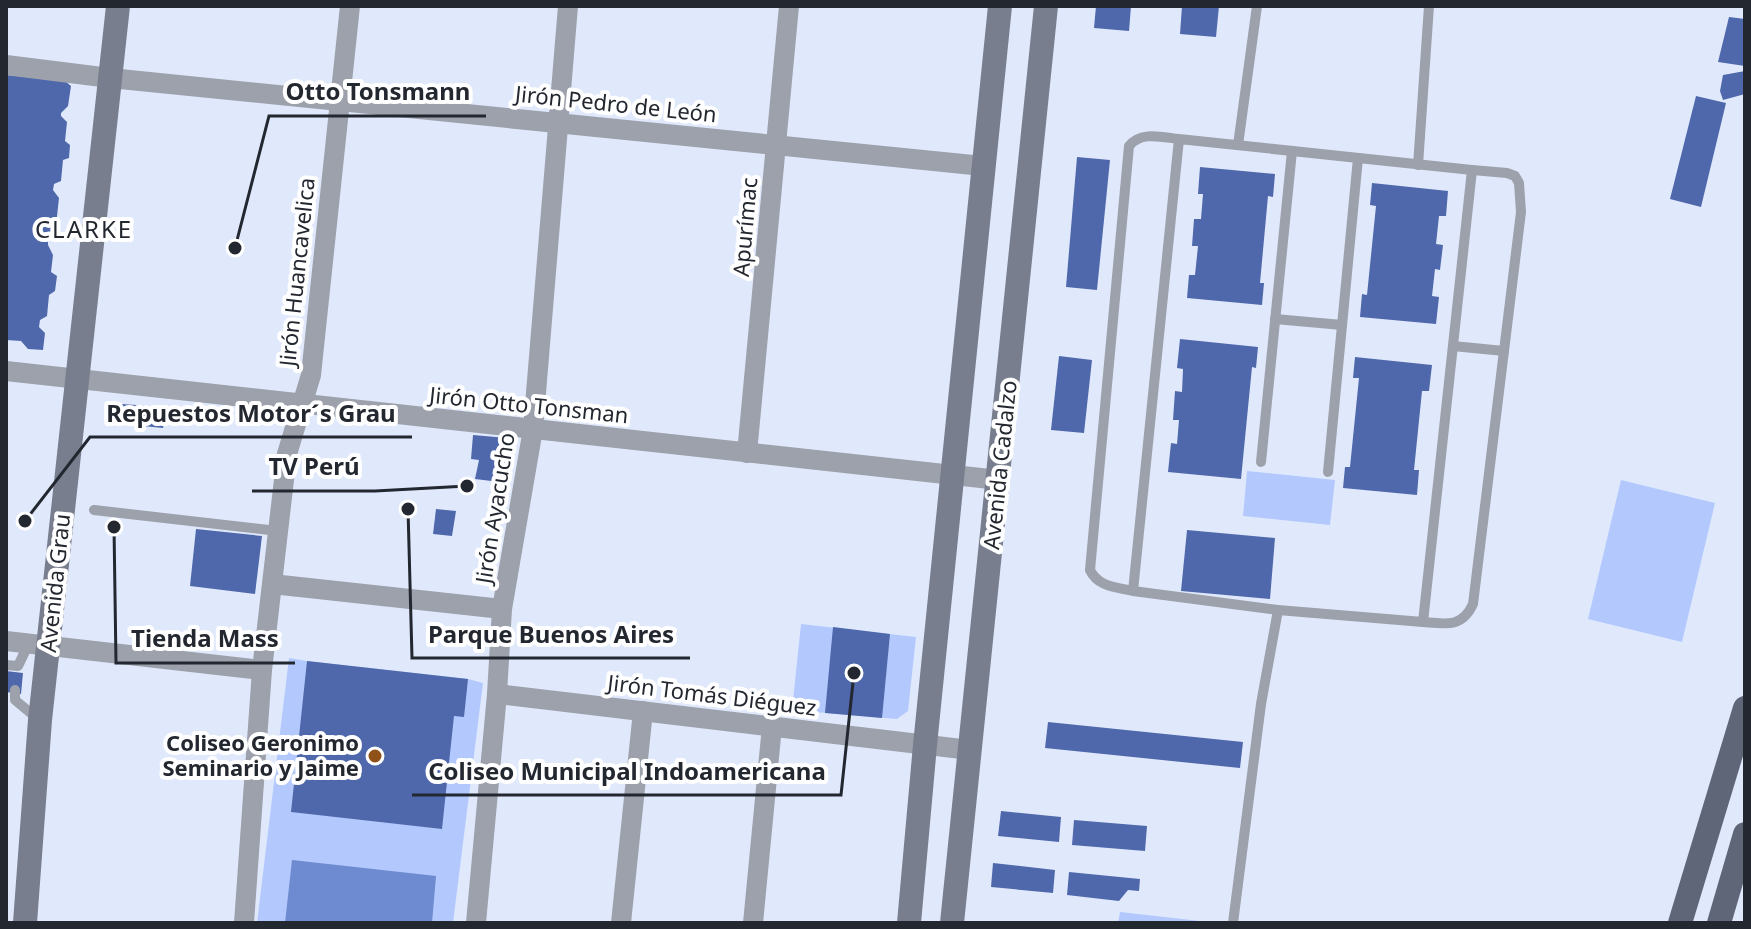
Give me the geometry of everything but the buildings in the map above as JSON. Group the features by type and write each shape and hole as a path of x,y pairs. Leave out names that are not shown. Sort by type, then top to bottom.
{"main road":[{"path":"1680,923 1745,708"},
{"path":"1719,923 1745,834"}],"street":[{"name":"Avenida Grau","path":"25,923 40,720 41,649 77,379 118,6"},
{"name":"Jirón Huancavelica","path":"244,923 262,670 278,531 287,454 311,375 350,6"},
{"name":"Jirón Ayacucho","path":"476,923 502,609 533,429 568,6"},
{"name":"Apurímac","path":"747,453 789,6"},
{"name":"Avenida Cadalzo","path":"909,923 1000,6"},
{"name":"Avenida Cadalzo","path":"952,923 1046,6"},
{"name":"Jirón Pedro de León","path":"6,65 983,166"},
{"name":"Jirón Otto Tonsman","path":"6,371 999,480"},
{"path":"272,584 502,609"},
{"path":"6,641 41,649 262,670"},
{"name":"Jirón Tomás Diéguez","path":"497,694 970,750"},
{"path":"621,923 643,711"},
{"path":"753,923 772,726"}],"lane":[{"path":"1238,145 1257,6"},
{"path":"1418,165 1429,6"},
{"path":"1144,136 1238,145 1507,173 1515,176 1519,183 1521,212 1473,604 1460,621 1447,624 1278,610 1133,591 1109,586 1092,575 1090,570 1129,146 1144,136"},
{"path":"1133,591 1179,139"},
{"path":"1261,462 1292,151"},
{"path":"1328,472 1358,158"},
{"path":"1423,622 1472,170"},
{"path":"1275,319 1342,325"},
{"path":"1453,346 1504,351"},
{"path":"94,510 278,531"},
{"path":"1233,923 1261,704 1278,610"},
{"path":"14,666 41,649"},
{"path":"14,666 41,649"},
{"path":"15,690 15,700 40,720"}],"shaded area":[{"path":"1247,471 1335,480 1330,525 1243,516"},
{"path":"1621,480 1715,503 1682,642 1588,619"},
{"path":"801,624 916,637 908,711 897,719 792,710"},
{"name":"Coliseo Geronimo Seminario y Jaime","path":"289,658 483,683 453,923 257,923"},
{"path":"292,860 436,876 432,923 285,923"},
{"path":"1120,912 1218,923 1118,923"}],"place":[{"name":"Otto Tonsmann","path":"235,248"},
{"name":"TV Perú","path":"467,486"},
{"name":"Parque Buenos Aires","path":"408,509"},
{"name":"Repuestos Motor´s Grau","path":"25,521"},
{"name":"Tienda Mass","path":"114,527"},
{"name":"Coliseo Municipal Indoamericana","path":"854,673"},
{"name":"Coliseo Geronimo Seminario y Jaime","path":"375,756"}],"district":[{"name":"CLARKE","path":"84,230"}]}
